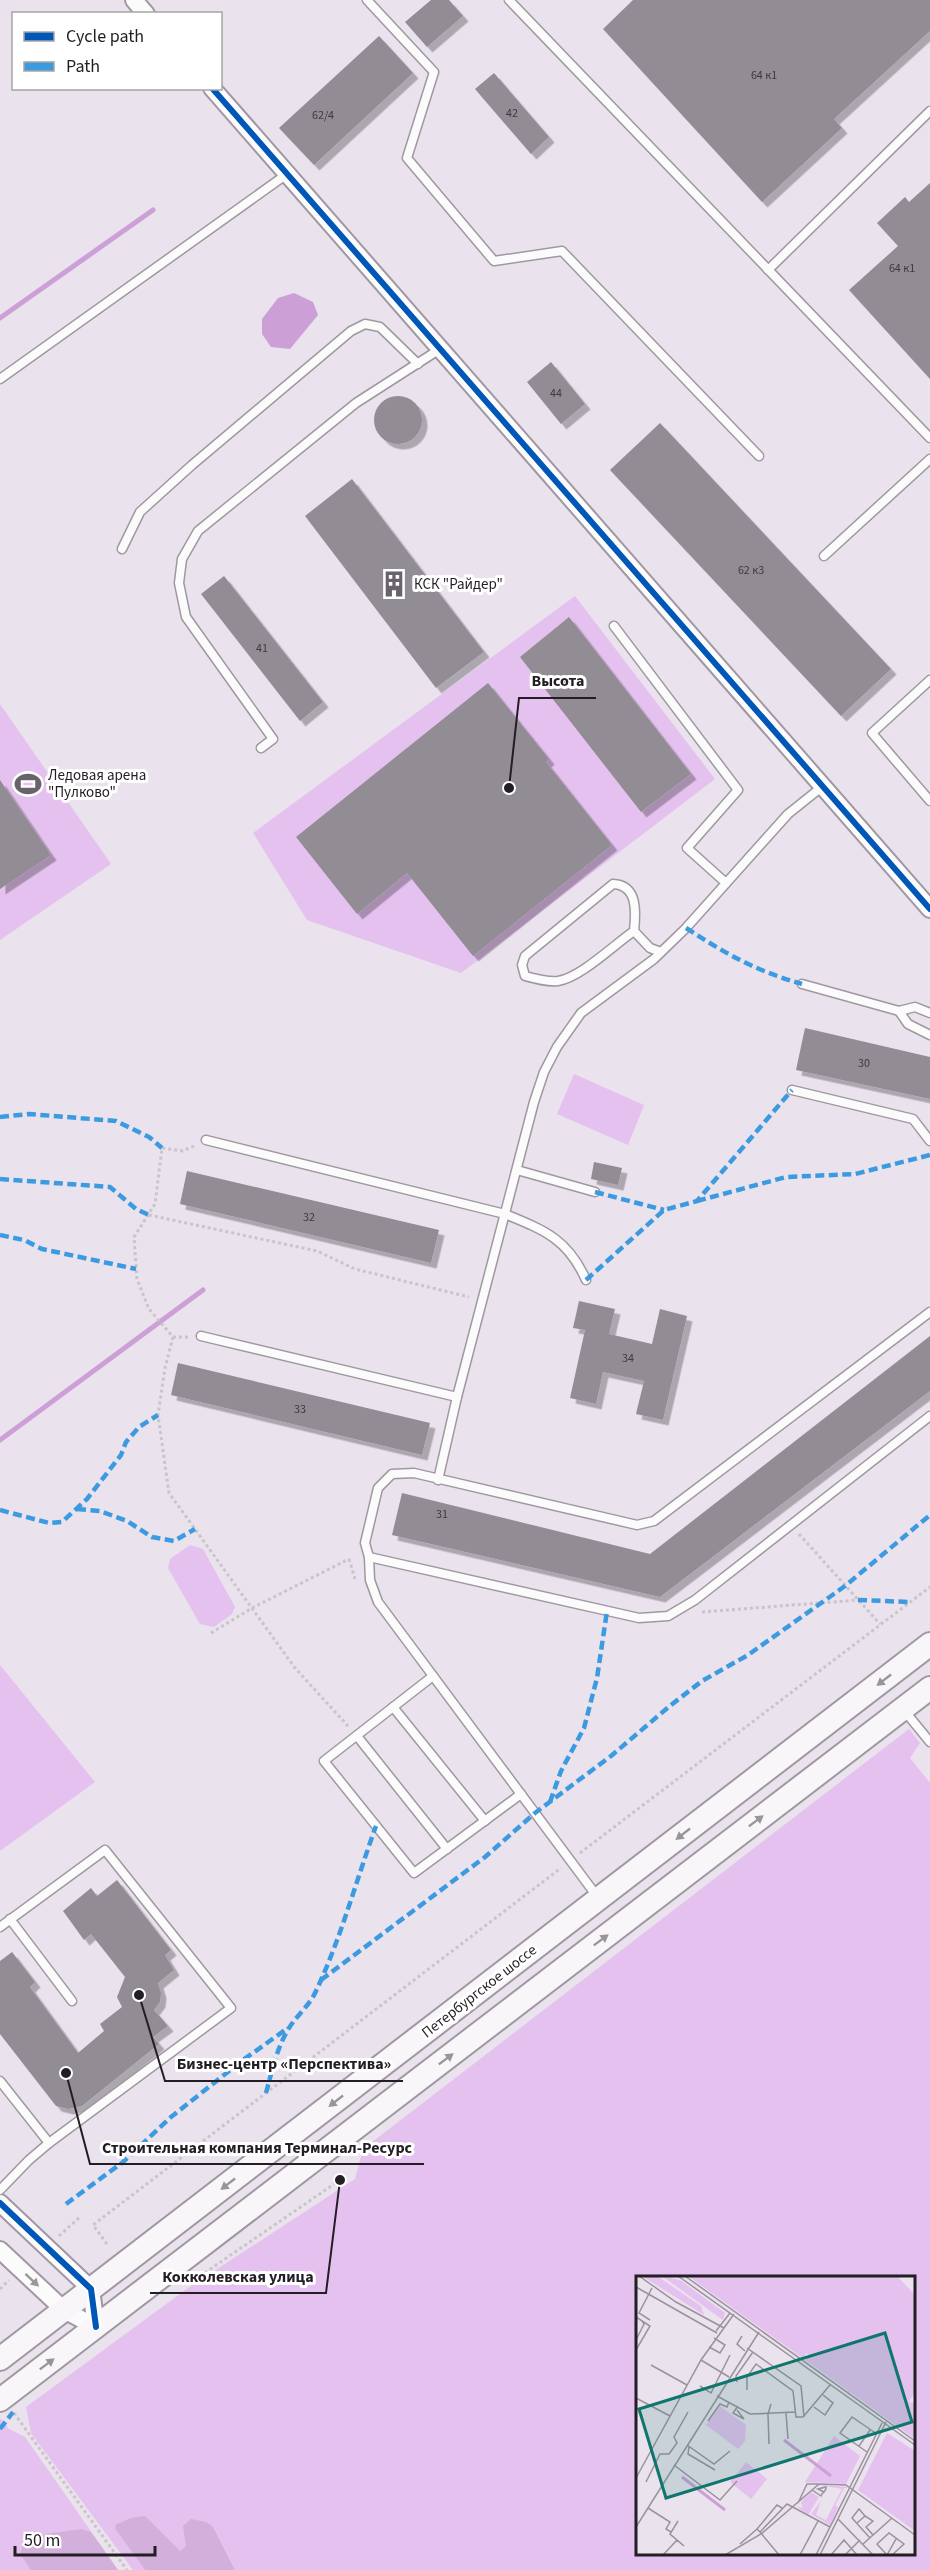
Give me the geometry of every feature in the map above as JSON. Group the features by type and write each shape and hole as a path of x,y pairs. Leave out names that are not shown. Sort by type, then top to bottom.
{"main road":[{"name":"Петербургское шоссе","path":"0,2359 930,1644"},
{"path":"0,2400 930,1688"}],"street":[{"path":"134,0 144,12"},
{"path":"214,90 930,909"},
{"path":"0,2203 91,2289 96,2326"},
{"path":"0,2250 64,2310 96,2326"}],"lane":[{"path":"367,0 434,72 407,158 495,261 562,251 759,456"},
{"path":"509,0 930,438"},
{"path":"768,270 930,111"},
{"path":"0,379 287,174"},
{"path":"122,549 140,512 192,465 351,331 365,324 380,327 418,364"},
{"path":"261,748 273,739 186,617 179,583 182,559 198,531 356,403 440,349"},
{"path":"824,556 930,459"},
{"path":"614,626 738,790 687,848 726,883"},
{"path":"930,680 872,733 930,801"},
{"path":"438,1480 504,1214 544,1072 557,1047 581,1012 661,952 788,814 823,786"},
{"path":"613,884 621,884 630,892 636,909 633,931 573,976 559,981 525,976 522,965 525,956 613,884"},
{"path":"633,931 650,948 661,952"},
{"path":"802,984 899,1011 915,1007 930,1012"},
{"path":"899,1011 908,1024 930,1035"},
{"path":"792,1090 913,1119 930,1142"},
{"path":"206,1140 504,1214 540,1228 559,1241 577,1260 585,1280"},
{"path":"517,1170 595,1192"},
{"path":"599,1899 378,1602 370,1580 369,1557 365,1543 378,1488 392,1474 414,1473 637,1525 654,1521 930,1312"},
{"path":"201,1336 457,1397"},
{"path":"369,1557 639,1618 668,1616 695,1600 930,1416"},
{"path":"433,1676 354,1733 324,1761 414,1873 521,1794"},
{"path":"393,1707 485,1821"},
{"path":"903,1709 930,1742"},
{"path":"354,1733 447,1849"},
{"path":"0,1927 105,1850 231,2008 49,2144 29,2160 0,2190"},
{"path":"10,1919 72,2001"},
{"path":"0,2081 49,2144"}],"path":[{"path":"206,1140 183,1151 162,1148 155,1204 134,1238 137,1279 152,1314 173,1338 165,1368 158,1415 169,1493 295,1668 354,1733"},
{"path":"149,1215 317,1251 355,1269 482,1300"},
{"path":"794,1528 879,1624"},
{"path":"211,1633 252,1608 349,1559 369,1557"},
{"path":"107,2244 93,2224 930,1587"},
{"path":"680,1609 690,1612 858,1600"},
{"path":"183,2288 340,2180"},
{"path":"56,2239 80,2217"},
{"path":"0,2289 11,2279"},
{"path":"17,2417 127,2570"}],"shaded area":[{"path":"294,293 313,302 318,315 290,349 271,347 262,334 262,319 278,298"},
{"path":"575,596 715,779 461,973 307,920 253,833"},
{"name":"Ледовая арена \"Пулково\"","path":"0,704 111,864 0,940"},
{"path":"574,1074 644,1105 628,1145 557,1114"},
{"path":"190,1545 203,1549 235,1607 232,1614 214,1627 200,1624 168,1568 170,1559"},
{"path":"0,1665 95,1782 0,1851"},
{"path":"909,1729 920,1743 910,1758 930,1783 930,2570 235,2570 213,2527 180,2551 115,2525 116,2530 145,2570 133,2570 31,2433 26,2407 188,2288 355,2179 363,2149"},
{"path":"0,2418 9,2429 25,2437 118,2570 0,2570"},
{"path":"145,2516 180,2551 186,2546 183,2526 191,2519 206,2522 213,2527 235,2570 145,2570 116,2530 115,2525 131,2518"},
{"path":"82,2529 91,2532 118,2570 31,2570 20,2554 24,2540 29,2536"}],"building":[{"path":"431,0 449,0 463,16 427,47 405,22"},
{"path":"633,0 930,0 930,31 834,119 842,128 762,202 603,29"},
{"path":"379,36 413,73 314,165 279,128"},
{"path":"494,73 549,137 531,154 475,89"},
{"path":"930,183 930,379 849,290 898,246 877,223 905,197 909,202"},
{"path":"551,362 585,404 561,424 527,382"},
{"path":"393,396 403,396 418,406 422,420 418,434 412,440 403,444 393,444 378,434 374,425 374,415 384,400"},
{"path":"660,423 891,669 841,716 610,470"},
{"name":"КСК \"Райдер\"","path":"352,479 484,652 436,688 305,516"},
{"path":"224,576 323,702 300,721 201,594"},
{"path":"569,617 691,774 641,812 520,657"},
{"path":"488,683 549,759 546,762 612,845 473,956 407,873 357,914 296,837"},
{"path":"0,780 51,855 0,889"},
{"path":"805,1028 930,1057 930,1099 796,1070"},
{"path":"594,1162 622,1168 618,1185 591,1179"},
{"path":"187,1171 439,1230 431,1263 180,1204"},
{"path":"579,1301 615,1309 609,1334 652,1344 660,1309 687,1316 663,1420 636,1414 644,1381 603,1372 596,1404 570,1398 585,1330 573,1328"},
{"path":"930,1336 930,1391 660,1597 392,1535 402,1493 650,1554"},
{"path":"178,1363 430,1423 422,1455 171,1395"},
{"path":"117,1880 171,1950 165,1955 174,1970 158,1983 161,1993 160,2002 154,2010 168,2026 153,2037 159,2044 82,2106 68,2109 56,2106 0,2034 0,1961 12,1952 35,1982 30,1987 78,2053 104,2031 100,2024 122,2007 117,1997 125,1977 91,1934 84,1940 63,1911 91,1888 97,1896"}],"waterway":[{"path":"0,318 153,210"},
{"path":"0,1440 203,1290"}],"marked path":[{"path":"686,928 742,961 802,984"},
{"path":"586,1280 664,1210 697,1201 792,1090"},
{"path":"0,1117 29,1114 116,1121 149,1137 162,1148"},
{"path":"697,1201 786,1177 855,1174 930,1155"},
{"path":"0,1179 110,1187 136,1209 149,1215"},
{"path":"595,1192 664,1210"},
{"path":"0,1235 24,1240 42,1249 136,1269"},
{"path":"0,1510 49,1523 62,1522 87,1499 121,1455 126,1442 139,1427 158,1415"},
{"path":"77,1509 100,1511 127,1521 152,1537 174,1541 195,1529"},
{"path":"321,1980 485,1857 535,1813 611,1756 702,1681 748,1655 845,1586 930,1515"},
{"path":"858,1600 910,1602"},
{"path":"550,1802 561,1771 584,1728 597,1678 607,1611"},
{"path":"266,2093 281,2043 292,2023 313,1996 325,1971 376,1826"},
{"path":"66,2204 123,2162 171,2117 288,2028"},
{"path":"0,2429 13,2412"}],"cycle path":[{"path":"214,90 930,909"},
{"path":"0,2203 91,2289 96,2327"}],"place":[{"name":"КСК \"Райдер\"","path":"394,584"},
{"name":"Ледовая арена \"Пулково\"","path":"28,784"},
{"name":"Высота","path":"509,788"},
{"name":"Бизнес-центр «Перспектива»","path":"139,1995"},
{"name":"Строительная компания Терминал-Ресурс","path":"66,2073"},
{"name":"Кокколевская улица","path":"340,2180"}]}
